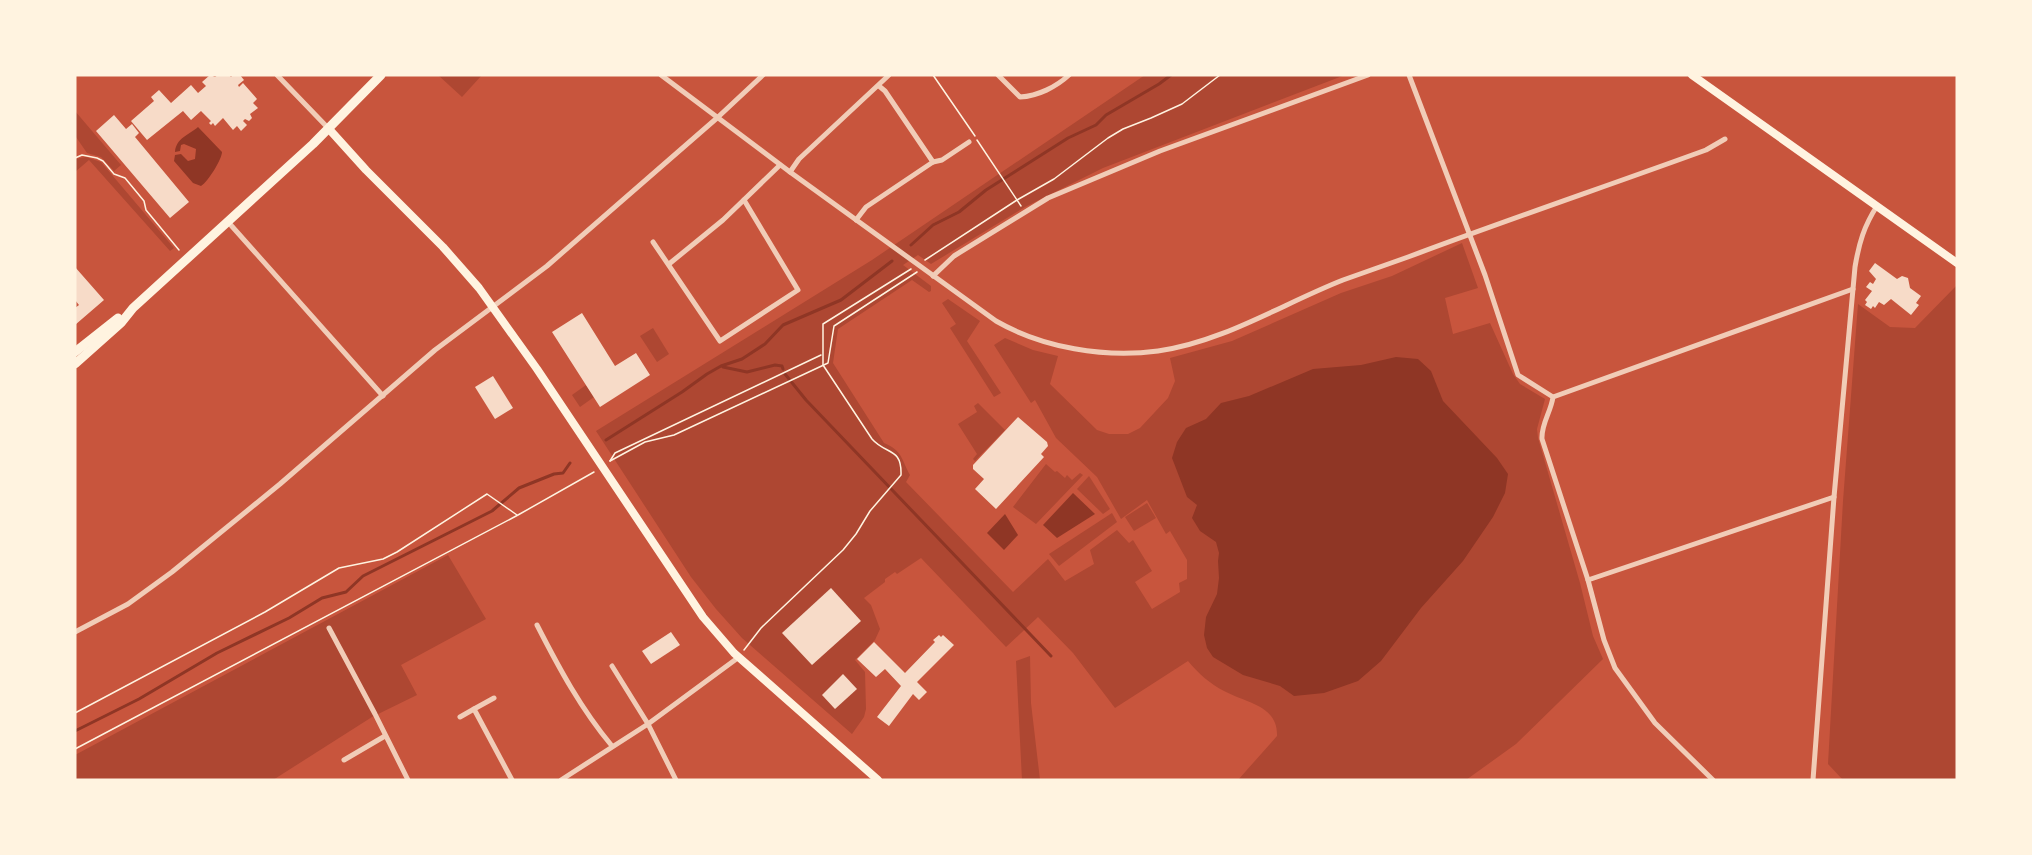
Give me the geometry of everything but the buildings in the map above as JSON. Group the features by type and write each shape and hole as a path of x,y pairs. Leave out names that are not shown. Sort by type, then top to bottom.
{"main road":[{"path":"75,359 229,223 329,129 381,75"},
{"path":"1692,75 1957,262"},
{"path":"329,129 339,143 458,262 493,307 606,464 703,617 739,657 878,780"}],"street":[{"path":"277,75 329,129"},
{"path":"661,75 780,165 996,321 1030,338 1063,347 1098,351 1137,353 1170,349 1214,336 1345,279 1706,150 1725,139"},
{"path":"75,632 128,604 172,572 435,350 547,266 763,75"},
{"path":"790,172 800,159 889,75"},
{"path":"998,75 1020,98 1030,97 1060,83 1069,75"},
{"path":"933,276 954,256 1025,211 1067,190 1160,151 1368,75"},
{"path":"1409,75 1485,275 1518,375 1553,397"},
{"path":"879,86 885,91 933,162"},
{"path":"856,220 866,207 933,162 942,160 969,142"},
{"path":"669,264 744,200 780,165"},
{"path":"652,242 720,341 798,290 744,200"},
{"path":"1813,780 1852,290 1859,242 1864,227 1877,206"},
{"path":"229,223 383,396"},
{"path":"1553,397 1852,290"},
{"path":"1553,397 1551,408 1541,430 1542,439 1588,580 1604,640 1615,668 1655,723 1713,780"},
{"path":"1588,580 1834,496"},
{"path":"537,625 566,682 596,728 612,746"},
{"path":"329,628 408,780"},
{"path":"561,780 648,724 739,657"},
{"path":"612,666 648,724 676,780"},
{"path":"460,717 494,698"},
{"path":"474,709 512,780"},
{"path":"344,760 385,736"}],"path":[{"path":"933,75 1025,211"},
{"path":"75,749 518,515 645,442 674,435 828,363 834,326 1017,200 1054,179 1116,133 1182,104 1220,75"},
{"path":"75,158 82,155 97,158 103,161 114,174 125,178 144,201 146,210 179,250"},
{"path":"739,657 761,628 847,545 870,511 901,475 898,457 872,439 823,365 824,324 920,267"},
{"path":"606,464 615,453 822,354"},
{"path":"75,713 274,606 339,568 383,559 397,552 487,494 518,515"}],"shaded area":[{"path":"438,75 482,75 462,97"},
{"path":"1145,75 1345,75 1103,168 1025,207 931,264 918,255 903,265 931,286 931,291 929,292 912,280 838,329 833,363 884,443 895,449 901,456 910,475 906,482 1013,592 1048,559 1065,581 1094,564 1090,550 1117,530 1129,543 1133,540 1152,571 1135,582 1152,609 1180,592 1179,583 1187,579 1187,560 1170,531 1166,534 1147,500 1121,519 1097,477 1056,438 1035,400 1031,403 994,345 1005,338 1033,350 1058,356 1050,384 1097,430 1109,434 1128,434 1140,428 1168,398 1175,381 1170,358 1232,341 1341,293 1392,276 1462,243 1478,288 1445,298 1453,334 1490,323 1513,374 1520,384 1545,399 1537,429 1538,438 1593,636 1603,659 1516,744 1466,780 1238,780 1277,736 1272,718 1259,706 1214,685 1188,661 1115,708 1073,653 1038,617 1006,647 921,558 885,579 885,582 864,598 871,605 880,629 875,640 855,660 865,672 866,709 864,717 852,734 742,638 716,609 691,577 596,431 872,260"},
{"path":"75,111 121,165 114,171 101,157 87,153 76,137"},
{"path":"198,127 222,152 214,170 201,186 193,183 174,161 175,155 181,154 188,161 195,159 196,149 184,144 181,145 180,151 175,152 180,140"},
{"path":"86,157 101,162 174,248 170,251 89,160 75,172 75,159"},
{"path":"1957,285 1957,780 1843,780 1828,764 1843,501 1858,304 1890,327 1915,328"},
{"path":"948,299 980,321 967,341 1001,393 994,397 950,328 956,324 942,303"},
{"path":"653,328 669,354 657,362 640,336"},
{"path":"1396,357 1418,359 1431,371 1443,401 1497,458 1508,474 1505,493 1493,517 1463,561 1421,608 1381,661 1358,681 1324,693 1294,696 1280,686 1243,675 1213,657 1207,648 1204,635 1206,617 1217,594 1219,553 1216,542 1200,531 1192,518 1197,505 1187,497 1172,458 1177,442 1186,428 1206,419 1221,403 1249,396 1313,369 1361,365"},
{"path":"586,385 594,397 580,407 572,395"},
{"path":"978,403 1005,430 975,461 973,459 977,454 958,424 977,412 974,406"},
{"path":"1046,464 1065,478 1067,475 1072,480 1080,473 1083,475 1036,524 1013,507"},
{"path":"1089,476 1110,509 1103,514 1077,489"},
{"path":"1073,493 1095,514 1057,538 1043,525"},
{"path":"1147,503 1156,518 1134,531 1125,517"},
{"path":"1112,513 1117,522 1059,566 1049,554"},
{"path":"1005,514 1018,535 1004,550 987,533"},
{"path":"448,555 486,619 401,665 417,695 372,717 273,780 75,780 75,755"},
{"path":"1030,656 1031,703 1040,780 1022,780 1016,661"}],"waterway":[{"path":"911,245 933,225 959,212 986,190 1068,138 1096,125 1106,115 1171,75"},
{"path":"606,440 707,374 721,366 742,359 765,344 783,325 841,300 892,261"},
{"path":"723,367 747,372 775,365 782,366 783,369"},
{"path":"785,374 806,400 1051,656"},
{"path":"75,731 139,699 217,653 289,618 322,598 346,592 363,576 492,511 519,488 554,474 563,473 570,463"}]}
